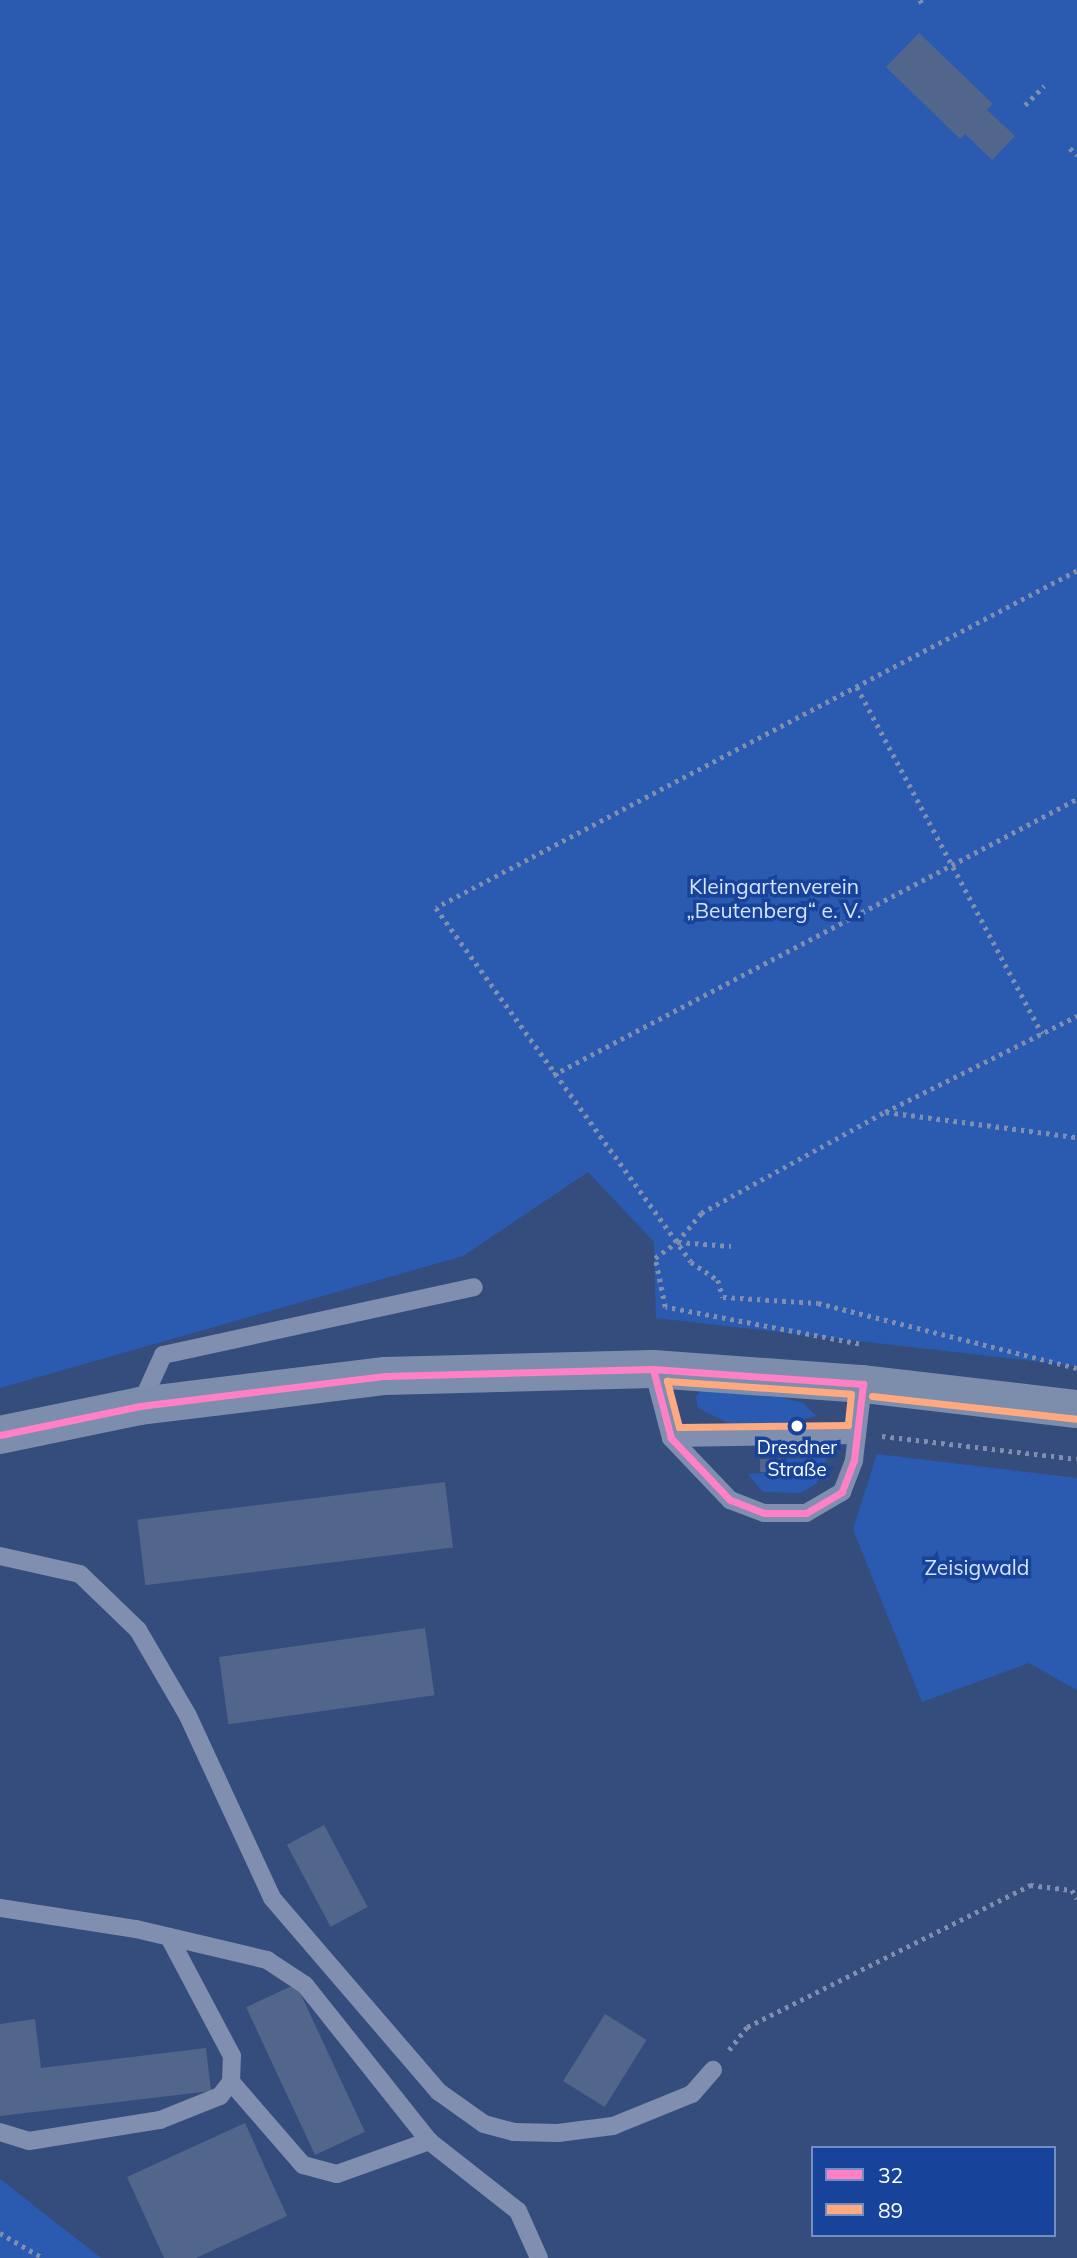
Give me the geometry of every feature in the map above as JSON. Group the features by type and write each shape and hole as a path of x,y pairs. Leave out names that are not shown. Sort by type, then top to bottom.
{"main road":[{"path":"0,1435 139,1406 385,1376 653,1369 863,1384 1077,1409"}],"lane":[{"path":"139,1406 163,1355 474,1287"},
{"path":"653,1369 671,1438 730,1500 764,1513 806,1513 842,1492 854,1460 863,1384"},
{"path":"671,1438 857,1435"},
{"path":"0,1556 80,1574 138,1630 188,1717 272,1898 439,2092 484,2124 514,2132 558,2133 613,2126 692,2094 713,2070"},
{"path":"0,1908 169,1937 267,1960 305,1984 429,2141 518,2211 539,2258"},
{"path":"0,2132 29,2141 160,2120 220,2096 231,2082 232,2056 169,1937"},
{"path":"231,2082 303,2165 337,2174 429,2141"}],"path":[{"path":"920,0 924,6"},
{"path":"1025,105 1044,86"},
{"path":"1070,148 1077,155"},
{"path":"1077,571 436,908 553,1075 691,1262 718,1280 723,1297 818,1303 1077,1368"},
{"path":"857,687 1042,1034"},
{"path":"553,1075 1077,799"},
{"path":"863,1384 860,1345 665,1307 655,1258 677,1242 701,1213 885,1112 1077,1016"},
{"path":"885,1112 1077,1137"},
{"path":"677,1242 731,1246"},
{"path":"857,1435 1077,1459"},
{"path":"713,2070 747,2027 1030,1885 1072,1890 1077,1899"},
{"path":"0,2233 43,2258"}],"green space":[{"name":"Kleingartenverein „Beutenberg“ e. V.","path":"0,0 1077,0 1077,1366 656,1318 654,1242 588,1172 463,1256 0,1388"},
{"path":"701,1390 780,1397 803,1403 816,1416 776,1425 732,1425 698,1408 696,1397"},
{"name":"Zeisigwald","path":"877,1454 1077,1478 1077,1690 1029,1663 922,1702 853,1529"},
{"path":"827,1458 816,1484 800,1493 763,1492 748,1474 777,1472 777,1459"},
{"path":"0,2179 101,2258 0,2258"}],"building":[{"path":"919,33 993,104 987,110 1015,136 992,160 965,134 960,139 886,67"},
{"path":"760,1459 777,1459 777,1472 760,1472"},
{"path":"445,1482 453,1548 145,1585 137,1520"},
{"path":"425,1628 434,1695 228,1724 219,1657"},
{"path":"324,1825 368,1907 331,1927 287,1845"},
{"path":"296,1984 365,2132 315,2155 246,2007"},
{"path":"605,2014 647,2040 605,2107 563,2081"},
{"path":"35,2019 41,2068 206,2048 211,2091 0,2116 0,2024"},
{"path":"245,2123 287,2216 196,2258 164,2258 127,2177"}],"transit line":[{"name":"32","path":"0,1435 140,1406 385,1376 653,1369"},
{"name":"32","path":"653,1369 863,1384 854,1460 842,1492 806,1513 764,1513 730,1500 671,1438 653,1369"},
{"name":"89","path":"667,1381 851,1394 848,1425 679,1427 667,1381"},
{"name":"89","path":"872,1396 1076,1419"}],"place":[{"name":"Dresdner Straße","path":"797,1426"}]}
